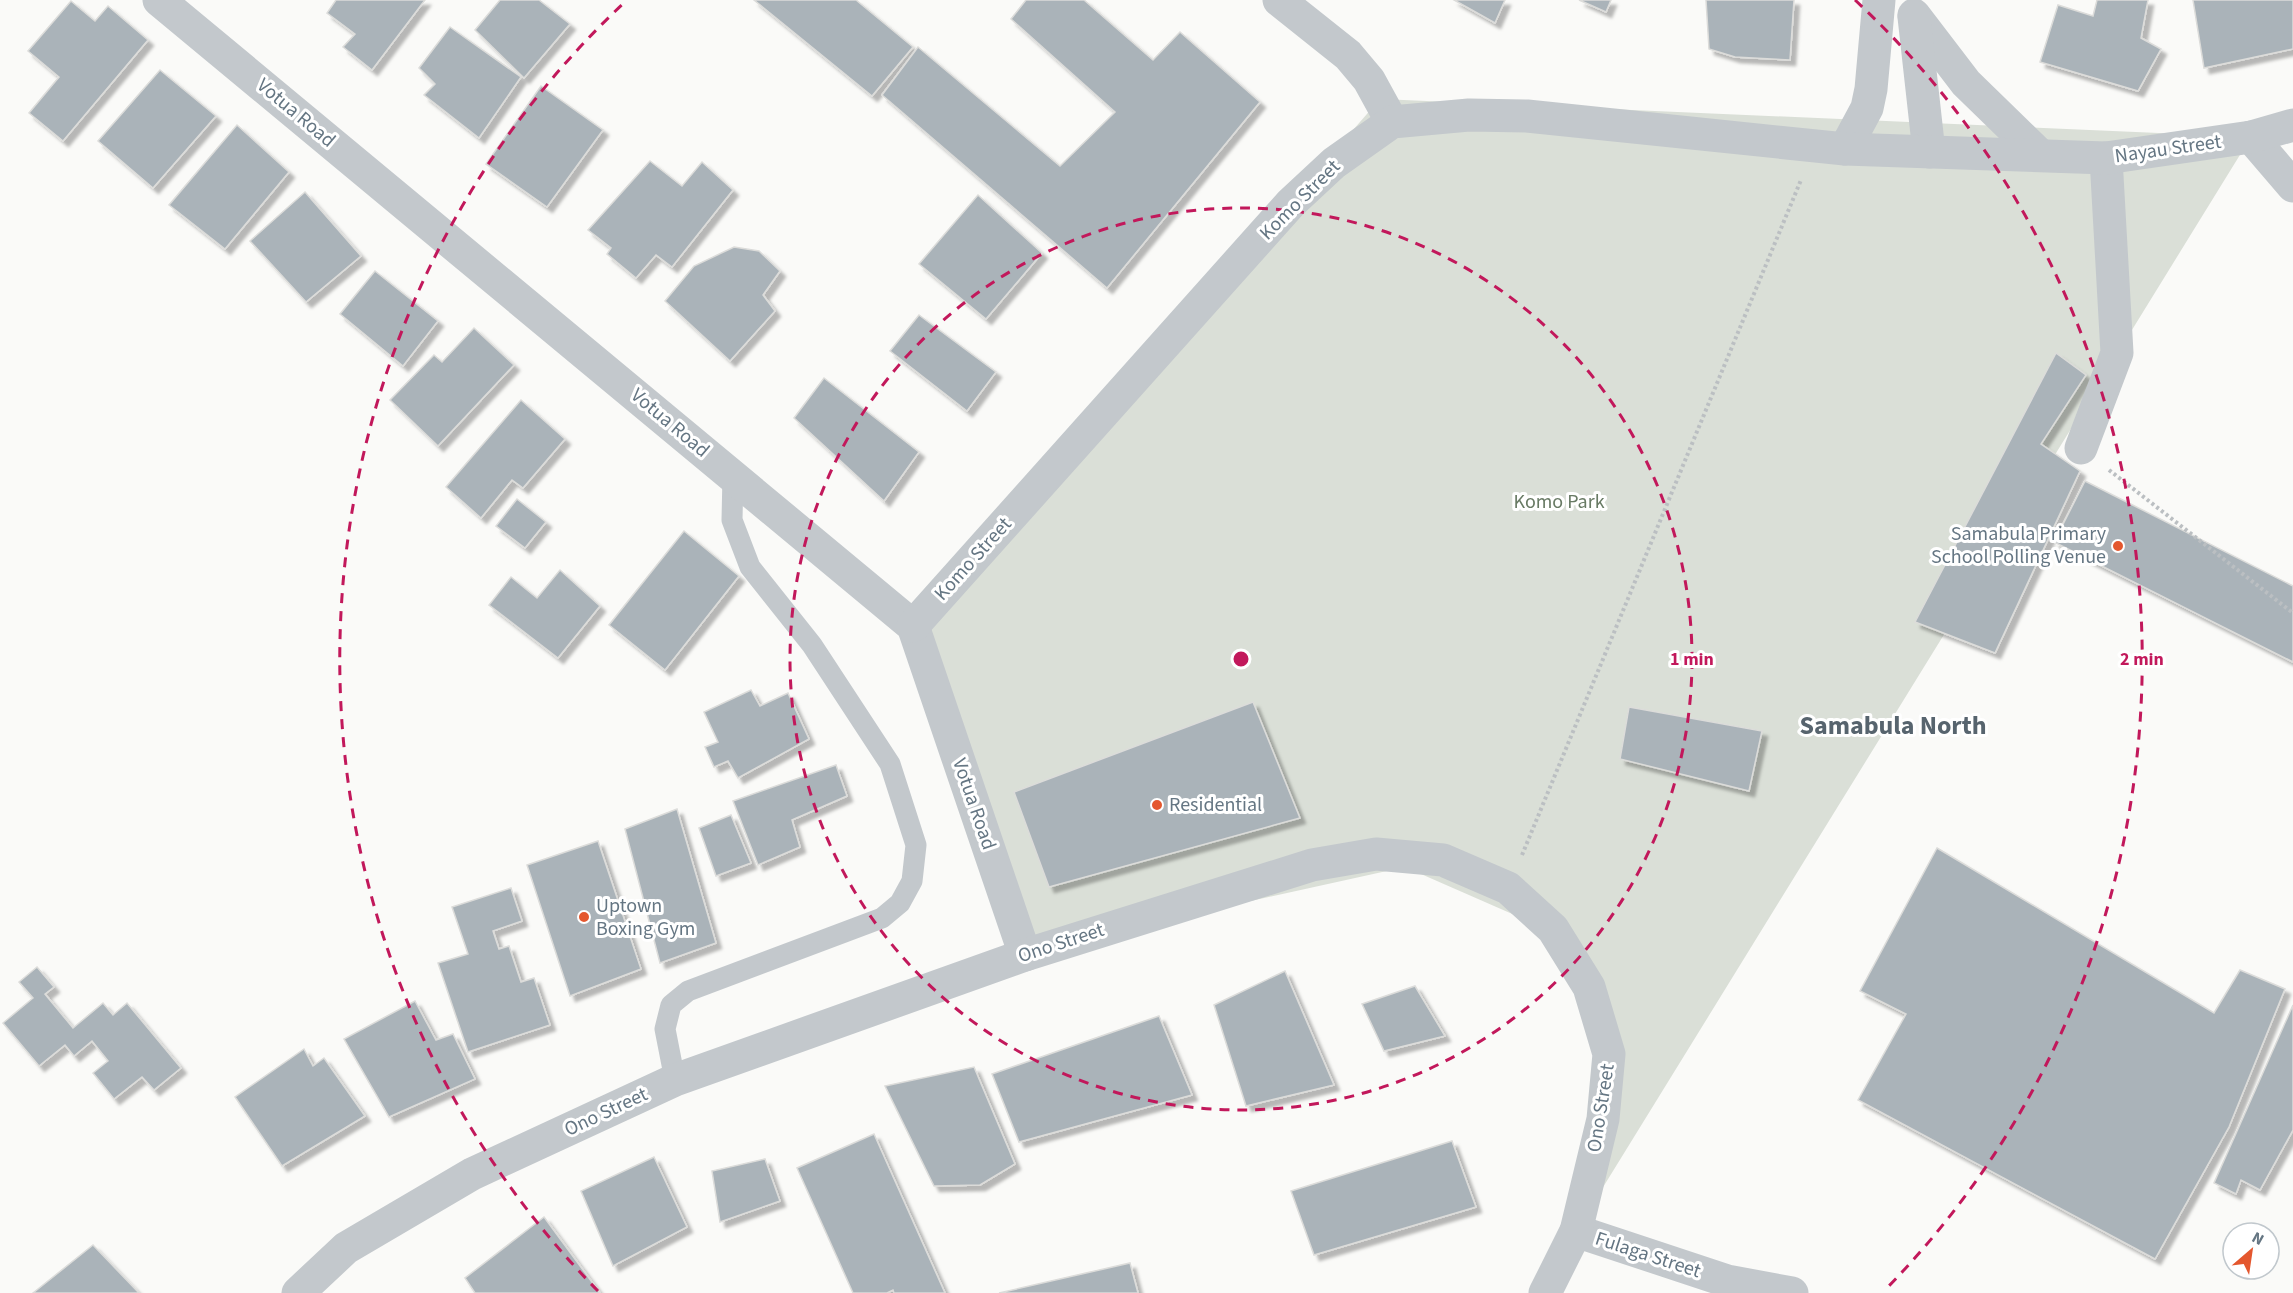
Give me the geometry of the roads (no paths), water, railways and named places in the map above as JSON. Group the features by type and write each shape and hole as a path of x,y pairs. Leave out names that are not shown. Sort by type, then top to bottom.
{"street":[{"name":"Votua Road","path":"159,0 913,626 1025,955"},
{"path":"1279,0 1348,56 1369,80 1392,122 1469,115 1527,116 1830,147 1860,124 1869,99 1879,0"},
{"path":"1912,7 1929,152"},
{"path":"1912,7 1966,84 2040,155"},
{"name":"Komo Street","path":"913,626 1291,203 1334,163 1392,122"},
{"name":"Nayau Street","path":"1830,147 2106,158 2251,137 2293,125"},
{"path":"2251,137 2293,186"},
{"path":"2080,448 2117,353 2106,158"},
{"name":"Ono Street","path":"298,1293 346,1248 472,1174 675,1080 1025,955 1312,865 1376,854 1443,860 1508,888 1553,929 1588,987 1609,1054 1603,1119 1575,1230 1545,1293"},
{"name":"Fulaga Street","path":"1575,1230 1727,1281 1792,1293"}],"lane":[{"path":"675,1080 665,1029 670,1005 688,992 882,918 900,903 912,881 916,844 890,764 812,645 750,567 732,520 733,475"}],"place":[{"name":"Samabula Primary School Polling Venue","path":"2118,546"},
{"name":"Residential","path":"1157,805"},
{"name":"Uptown Boxing Gym","path":"584,917"}],"district":[{"name":"Samabula North","path":"1893,725"}],"park label":[{"name":"Komo Park","path":"1559,502"}]}
